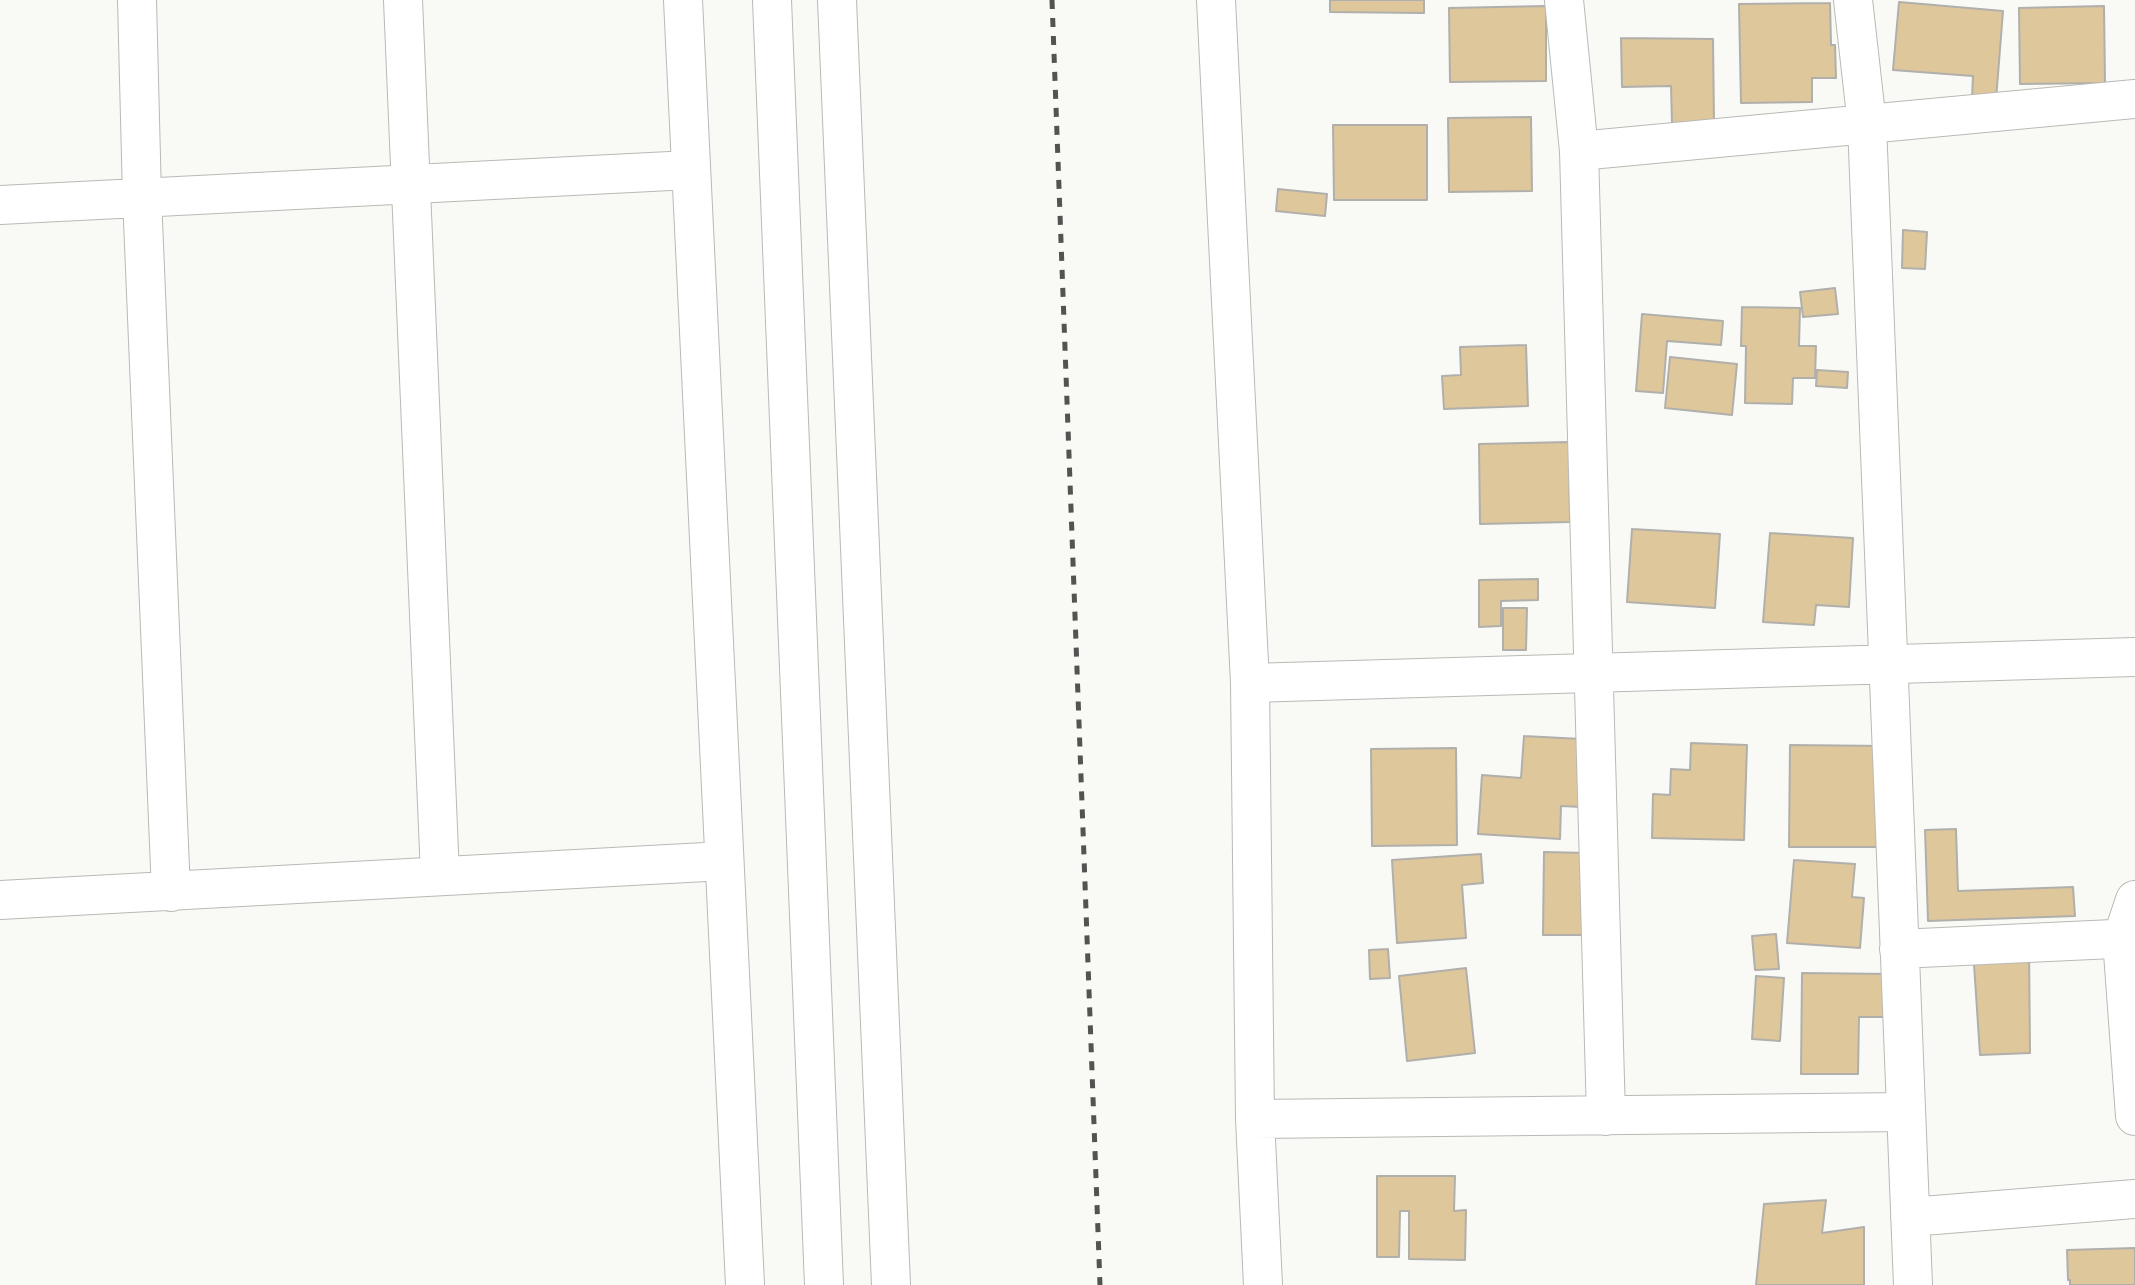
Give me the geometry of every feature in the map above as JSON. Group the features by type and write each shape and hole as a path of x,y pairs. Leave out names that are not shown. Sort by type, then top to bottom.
{"street":[{"path":"137,0 142,197 171,892"},
{"path":"403,0 440,875"},
{"path":"683,0 746,1285"},
{"path":"772,0 824,1285"},
{"path":"837,0 891,1285"},
{"path":"1216,0 1250,683 1255,1119 1263,1285"},
{"path":"1564,0 1579,150 1606,1116"},
{"path":"1853,0 1867,124 1913,1285"},
{"path":"1579,150 2135,99"},
{"path":"0,205 690,170"},
{"path":"1250,683 2135,657"},
{"path":"0,900 724,861"},
{"path":"2135,900 2129,939 2135,1116"},
{"path":"1899,949 2129,939"},
{"path":"1255,1119 1906,1112"},
{"path":"1910,1217 2135,1199"}],"building":[{"path":"1330,0 1424,0 1424,13 1330,12"},
{"path":"1899,2 2003,11 1996,100 1972,98 1973,76 1893,70"},
{"path":"1830,3 1831,45 1835,45 1836,78 1812,78 1812,102 1741,103 1739,4"},
{"path":"1546,6 1546,81 1450,82 1449,8"},
{"path":"2104,6 2105,83 2020,84 2019,8"},
{"path":"1621,38 1713,39 1714,122 1672,123 1671,86 1622,87"},
{"path":"1531,117 1532,191 1449,192 1448,118"},
{"path":"1333,125 1427,125 1427,200 1334,200"},
{"path":"1278,189 1327,194 1325,216 1276,211"},
{"path":"1903,230 1927,232 1925,269 1902,268"},
{"path":"1835,288 1838,314 1803,317 1800,292"},
{"path":"1742,307 1800,308 1799,346 1816,346 1815,378 1793,378 1792,404 1745,403 1746,346 1741,346"},
{"path":"1642,314 1723,321 1721,345 1667,341 1663,393 1636,391"},
{"path":"1526,345 1528,406 1444,409 1442,376 1461,375 1460,347"},
{"path":"1670,357 1737,364 1732,415 1665,408"},
{"path":"1817,370 1848,372 1847,388 1816,386"},
{"path":"1569,442 1570,522 1480,524 1479,444"},
{"path":"1632,529 1720,534 1715,608 1627,602"},
{"path":"1770,533 1853,538 1849,607 1816,605 1814,625 1763,622"},
{"path":"1538,579 1538,600 1501,601 1501,626 1479,627 1479,580"},
{"path":"1503,608 1527,608 1526,650 1503,650"},
{"path":"1524,736 1581,739 1582,807 1561,806 1560,839 1478,834 1482,775 1521,778"},
{"path":"1691,743 1747,745 1744,840 1652,838 1653,794 1670,795 1671,769 1690,770"},
{"path":"1790,745 1886,746 1884,847 1789,847"},
{"path":"1456,748 1457,845 1372,846 1371,749"},
{"path":"1956,829 1958,891 2073,887 2075,916 1928,921 1925,830"},
{"path":"1544,852 1587,853 1586,935 1543,935"},
{"path":"1481,854 1483,883 1462,885 1466,938 1397,943 1392,860"},
{"path":"1794,860 1855,864 1852,897 1864,898 1860,948 1787,943"},
{"path":"1776,934 1779,969 1755,970 1752,936"},
{"path":"2029,948 2030,1053 1980,1055 1973,949"},
{"path":"1388,949 1390,978 1370,979 1369,950"},
{"path":"1466,968 1475,1053 1407,1061 1399,976"},
{"path":"1802,973 1891,974 1891,1017 1859,1017 1858,1074 1801,1074"},
{"path":"1756,976 1784,978 1780,1041 1752,1039"},
{"path":"1377,1176 1455,1176 1454,1211 1466,1210 1465,1260 1409,1259 1409,1211 1400,1211 1399,1257 1377,1257"},
{"path":"1826,1200 1822,1233 1864,1227 1864,1285 1756,1285 1764,1204"},
{"path":"2135,1248 2135,1285 2070,1285 2067,1250"}],"railway":[{"path":"1052,0 1100,1285"}]}
